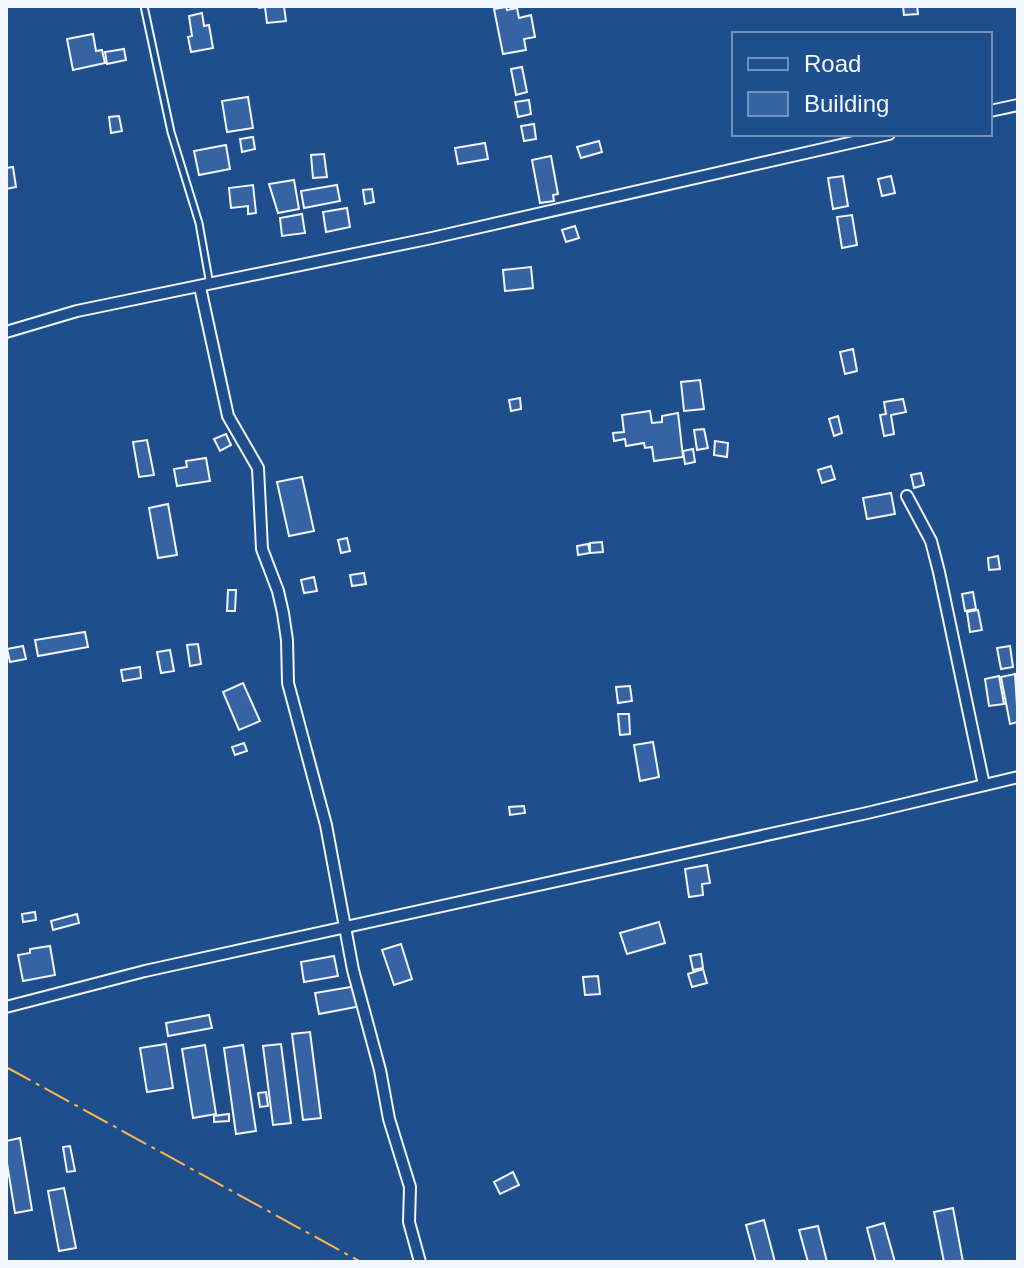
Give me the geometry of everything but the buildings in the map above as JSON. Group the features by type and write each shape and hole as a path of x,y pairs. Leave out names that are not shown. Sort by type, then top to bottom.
{"street":[{"path":"992,111 1018,105"},
{"path":"6,332 77,311 432,238 880,136"},
{"path":"205,286 228,416 258,468 262,549 283,613 288,683 326,825 344,927 389,1119 410,1187 409,1222 420,1262"},
{"path":"907,496 931,541 984,785"},
{"path":"6,1007 145,971 852,817 1018,777"}],"lane":[{"path":"144,6 171,132 199,223 205,286"}],"power":[{"path":"6,1067 361,1262"}]}
